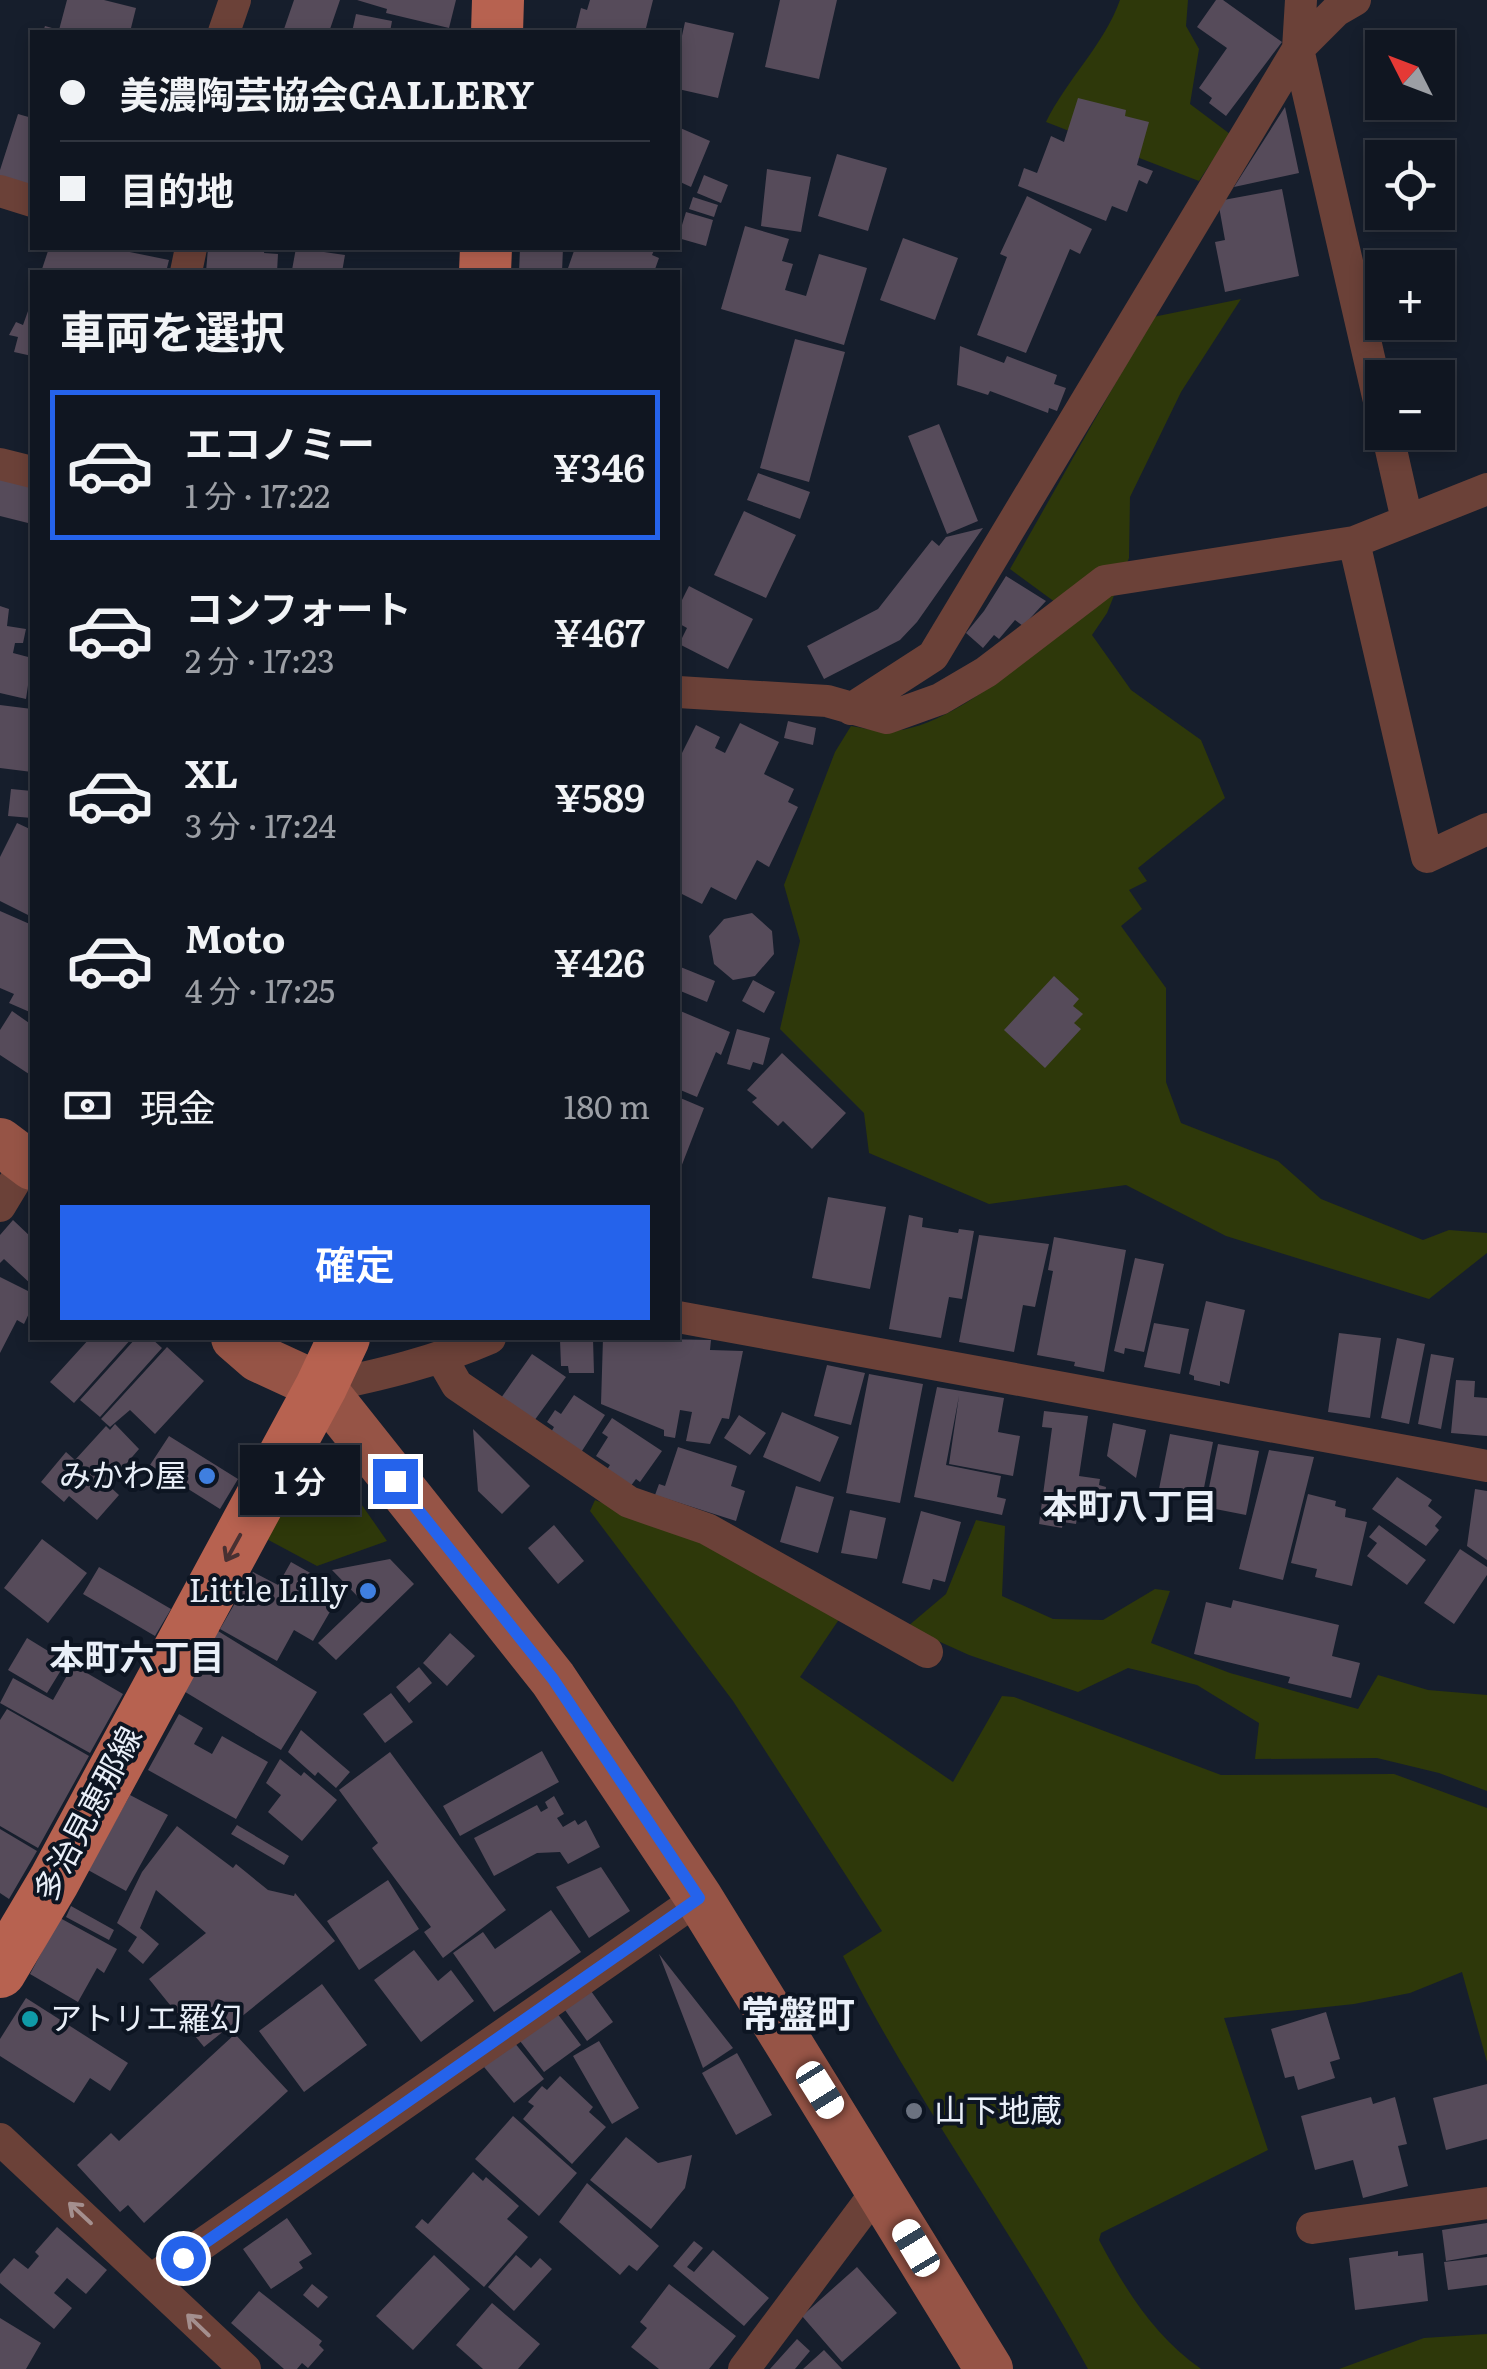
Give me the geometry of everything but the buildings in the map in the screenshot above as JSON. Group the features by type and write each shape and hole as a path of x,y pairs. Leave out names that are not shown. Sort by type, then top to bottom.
{"main road":[{"path":"497,30 498,0"},
{"name":"多治見恵那線","path":"0,1972 54,1881 343,1340"}],"street":[{"path":"225,30 235,0"},
{"path":"1300,0 1298,50 1370,360"},
{"path":"851,709 933,656 1298,50 1336,11 1356,0"},
{"path":"0,191 30,201"},
{"path":"1391,450 1407,520"},
{"path":"0,464 30,472"},
{"path":"680,692 827,701 887,718 940,699 986,672 1105,581 1354,542 1487,489"},
{"path":"1354,542 1427,857 1487,829"},
{"path":"0,1206 23,1156"},
{"path":"680,1317 1487,1466"},
{"path":"237,1340 258,1358 321,1387 553,1679 699,1898 989,2369"},
{"path":"321,1387 442,1359 485,1340"},
{"path":"442,1359 457,1386 629,1502 707,1529 927,1652"},
{"path":"151,2280 699,1898"},
{"path":"0,2139 244,2369"},
{"path":"744,2369 880,2187"},
{"path":"1312,2228 1487,2203"}],"green space":[{"path":"1120,0 1188,0 1186,26 1199,49 1190,104 1230,134 1199,181 1046,122 1105,32"},
{"path":"1241,299 1181,392 1130,497 1129,558 1107,613 1092,635 1131,690 1201,740 1225,798 1138,868 1147,881 1129,890 1142,909 1121,926 1166,988 1166,1082 1181,1123 1278,1161 1321,1199 1423,1240 1449,1230 1487,1233 1487,1253 1429,1299 1226,1236 1126,1185 989,1204 869,1153 864,1113 780,1029 800,941 784,885 835,752 851,726 890,731 938,718 989,688 1074,616 1010,569 1153,317"},
{"path":"304,1454 357,1498 387,1541 317,1566 261,1536"},
{"path":"595,1500 706,1543 842,1615 800,1677 953,1782 1002,1696 1014,1697 1221,1775 1394,1774 1487,1808 1487,2062 1462,1972 1410,1993 1354,2004 1224,2018 1268,2150 1101,2233 1099,2240 1142,2310 1169,2342 1201,2369 1088,2369 900,2061 843,1956 882,1931 733,1701 590,1511"},
{"path":"976,1520 1005,1526 1002,1596 1053,1619 1103,1620 1155,1589 1170,1591 1151,1643 1230,1673 1358,1709 1378,1675 1428,1690 1487,1695 1487,1791 1439,1773 1377,1758 1255,1759 1259,1723 1197,1685 1128,1668 1078,1692 969,1655 907,1627 946,1594"},
{"path":"1487,2334 1487,2369 1339,2369 1424,2338"}],"place":[{"name":"みかわ屋","path":"207,1476"},
{"name":"Little Lilly","path":"368,1591"},
{"name":"アトリエ羅幻","path":"30,2019"},
{"name":"山下地蔵","path":"914,2111"}],"district":[{"name":"本町八丁目","path":"1130,1507"},
{"name":"本町六丁目","path":"137,1658"},
{"name":"常盤町","path":"798,2015"}],"route":[{"path":"183,2258 699,1898 553,1679 395,1481"}]}
